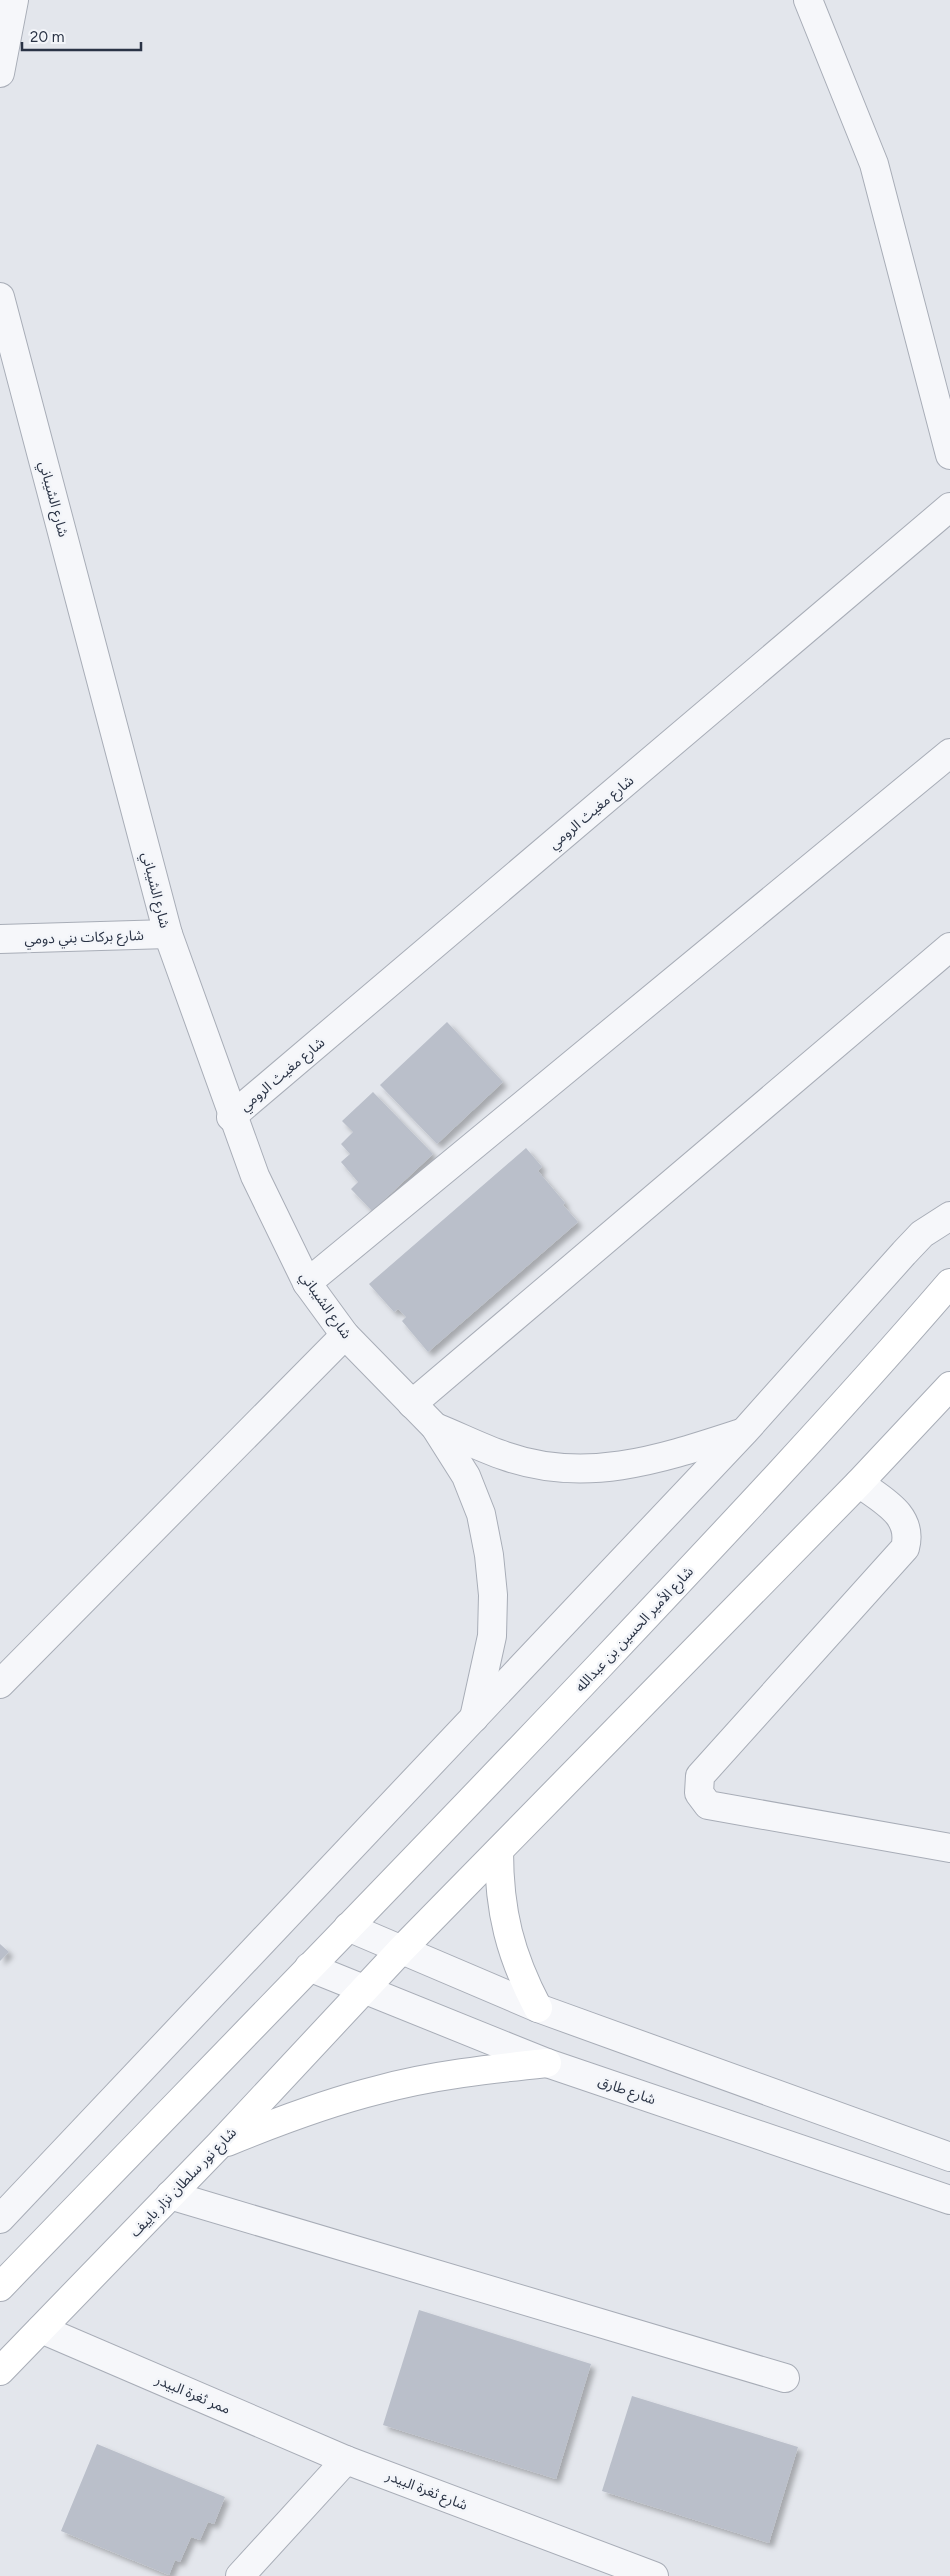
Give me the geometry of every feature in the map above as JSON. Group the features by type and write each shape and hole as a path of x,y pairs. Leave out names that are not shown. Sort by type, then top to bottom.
{"main road":[{"name":"شارع الأمير الحسين بن عبدالله","path":"309,1968 402,1874 713,1546 858,1388 950,1283"},
{"path":"364,1991 402,1949 859,1483 950,1386"},
{"path":"499,1851 499,1884 510,1948 538,2008"},
{"path":"0,2287 309,1968"},
{"name":"شارع نور سلطان نزار باييف","path":"0,2371 364,1991"},
{"path":"218,2145 297,2114 379,2089 462,2072 546,2063"}],"street":[{"path":"0,73 14,0"},
{"path":"808,0 874,164 950,455"},
{"name":"شارع الشيباني","path":"0,297 168,934 231,1117 255,1176 307,1283 345,1335 434,1427 466,1476 480,1514 489,1554 493,1595 492,1636 474,1718"},
{"name":"شارع مغيث الرومي","path":"231,1117 950,507"},
{"path":"307,1283 950,753"},
{"name":"شارع بركات بني دومي","path":"0,939 168,934"},
{"path":"412,1404 950,947"},
{"path":"0,2219 744,1432 916,1240 950,1216"},
{"path":"0,1684 345,1335"},
{"name":"شارع الشيباني","path":"434,1427 506,1457 572,1468 640,1464 744,1432"},
{"path":"859,1483 894,1508 903,1521 908,1534 905,1548 700,1776 699,1793 708,1805 950,1848"},
{"path":"348,1927 538,2008 950,2156"},
{"name":"شارع طارق","path":"309,1968 546,2063 950,2200"},
{"path":"170,2195 785,2378"},
{"name":"ممر ثغرة البيدر","path":"40,2329 346,2460"},
{"path":"240,2576 346,2460"},
{"name":"شارع ثغرة البيدر","path":"346,2460 654,2576"}],"building":[{"path":"447,1022 503,1082 437,1144 380,1085"},
{"path":"373,1092 433,1154 372,1211 351,1189 358,1182 341,1162 350,1154 341,1144 353,1132 342,1121"},
{"path":"526,1148 542,1167 538,1171 578,1222 428,1352 402,1321 406,1317 398,1309 394,1312 369,1284"},
{"path":"0,1944 9,1952 0,1961"},
{"path":"419,2310 591,2364 556,2479 383,2425"},
{"path":"632,2396 798,2447 769,2543 602,2491"},
{"path":"97,2444 225,2497 214,2524 208,2522 200,2540 191,2537 180,2562 175,2560 169,2575 61,2531"}]}
